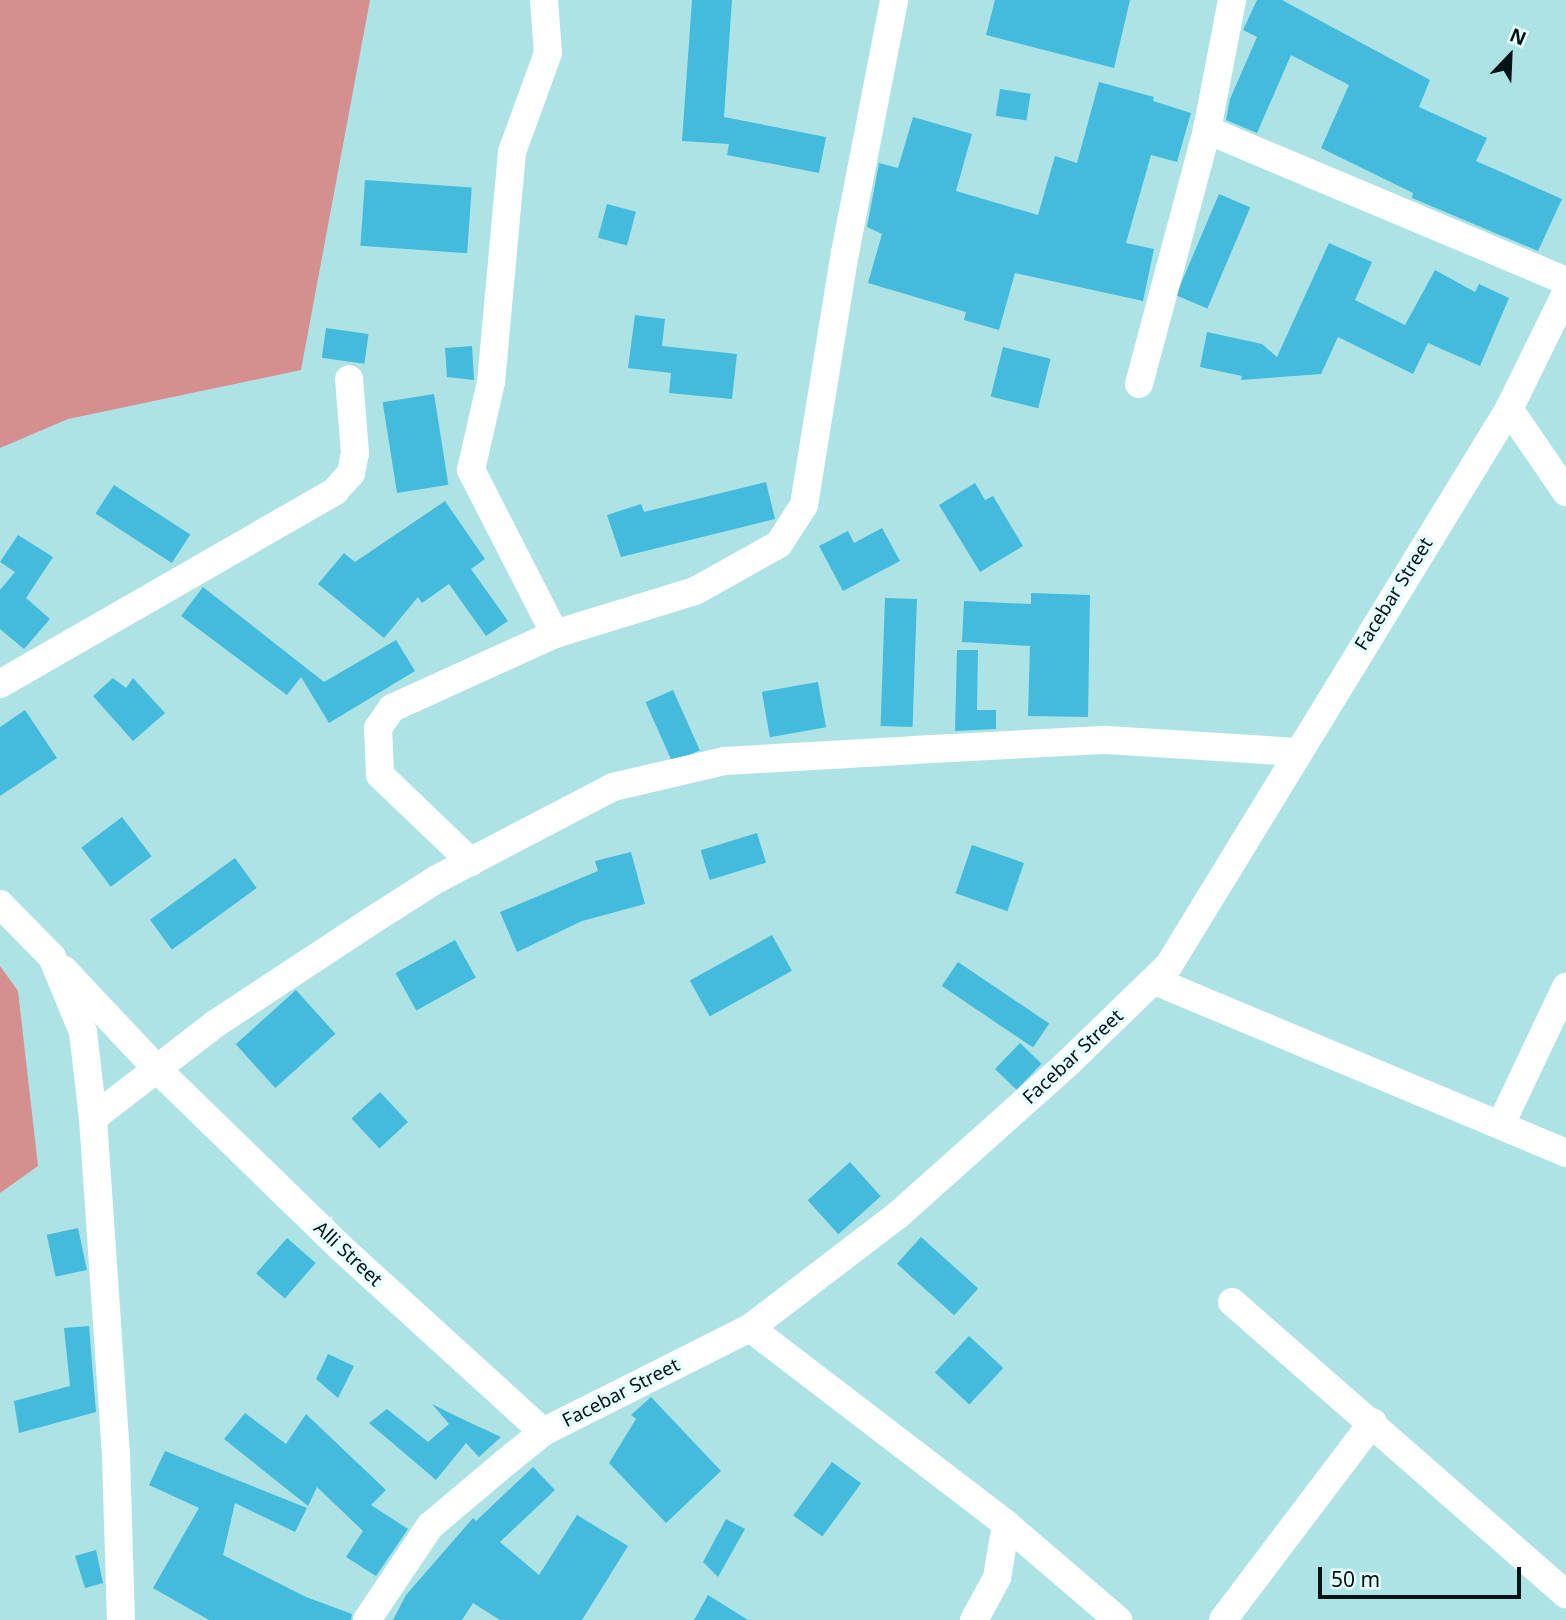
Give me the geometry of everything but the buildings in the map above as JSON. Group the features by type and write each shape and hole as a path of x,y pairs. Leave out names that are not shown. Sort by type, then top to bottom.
{"street":[{"path":"544,0 548,53 512,152 489,394 471,470 555,635"},
{"path":"471,862 380,775 378,728 391,708 555,635 695,591 779,544 804,505 845,254 894,0"},
{"path":"1139,384 1207,130 1232,0"},
{"path":"1207,130 1566,281"},
{"name":"Facebar Street","path":"368,1620 430,1526 543,1432 750,1328 898,1215 1169,965 1509,409 1566,293"},
{"path":"0,684 335,491 351,473 355,453 349,379"},
{"path":"1509,409 1566,492"},
{"path":"93,1118 159,1071 215,1024 391,908 471,862 613,787 725,761 1107,740 1297,752"},
{"name":"Alli Street","path":"0,904 159,1071 341,1248 543,1432"},
{"path":"52,957 83,1032 93,1118 116,1455 121,1620"},
{"path":"1154,981 1566,1153"},
{"path":"1501,1124 1566,987"},
{"path":"1232,1302 1373,1422 1566,1594"},
{"path":"750,1328 1006,1524 1118,1620"},
{"path":"1223,1620 1373,1422"},
{"path":"974,1620 997,1578 1006,1524"}],"shaded area":[{"path":"0,0 370,0 301,370 68,419 0,448"},
{"path":"0,966 18,991 38,1166 0,1193"}]}
